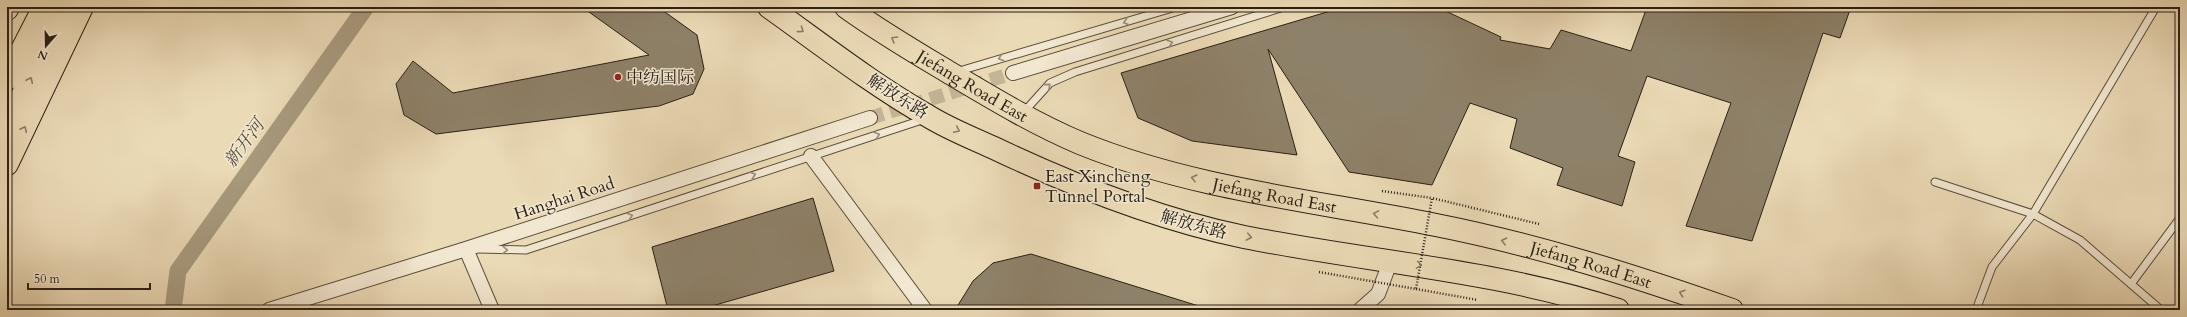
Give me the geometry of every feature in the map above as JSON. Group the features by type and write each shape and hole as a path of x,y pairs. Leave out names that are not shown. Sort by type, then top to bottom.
{"main road":[{"path":"7,79 44,7"},
{"path":"7,128 64,7"},
{"path":"7,164 82,7"},
{"name":"解放东路","path":"769,7 870,80 930,117 1024,162 1163,217 1244,237 1462,272 1581,298 1618,310"},
{"name":"Jiefang Road East","path":"846,7 867,23 952,74 1021,114 1080,143 1154,168 1240,189 1437,225 1542,250 1652,282 1732,310"}],"street":[{"path":"1013,73 1232,7"},
{"name":"Hanghai Road","path":"269,310 466,249 870,118"},
{"path":"811,156 924,310"},
{"path":"466,249 492,310"},
{"path":"1360,310 1378,294 1391,260"}],"lane":[{"path":"952,74 1176,7"},
{"path":"1021,114 1050,83 1075,72 1284,7"},
{"path":"1976,310 1992,267 2033,214 2156,7"},
{"path":"466,249 526,250 930,117"},
{"path":"1935,182 2033,214 2080,240 2161,310"},
{"path":"2131,284 2180,218"}],"path":[{"path":"1382,192 1432,198 1539,224"},
{"path":"1416,289 1432,198"},
{"path":"1318,272 1478,300"}],"building":[{"name":"中纺国际","path":"582,7 658,7 697,35 704,69 693,94 659,106 436,134 404,115 396,84 413,61 453,93 649,55"},
{"path":"1344,7 1437,7 1501,37 1500,40 1550,49 1561,30 1631,51 1647,7 1756,7 1770,11 1772,7 1851,7 1840,38 1823,33 1752,241 1686,226 1731,103 1647,76 1618,156 1635,162 1622,206 1557,185 1563,168 1510,148 1517,119 1470,103 1432,185 1349,172 1268,49 1297,155 1192,141 1138,118 1121,73"},
{"path":"813,198 834,271 698,310 668,310 652,247"},
{"path":"1031,254 1202,307 1201,310 955,310 973,281 993,263"}],"waterway":[{"name":"新开河","path":"173,310 178,271 366,7"}],"tunnel":[{"path":"870,118 1013,73"}],"place":[{"name":"中纺国际","path":"618,77"},
{"name":"East Xincheng Tunnel Portal","path":"1037,186"}]}
